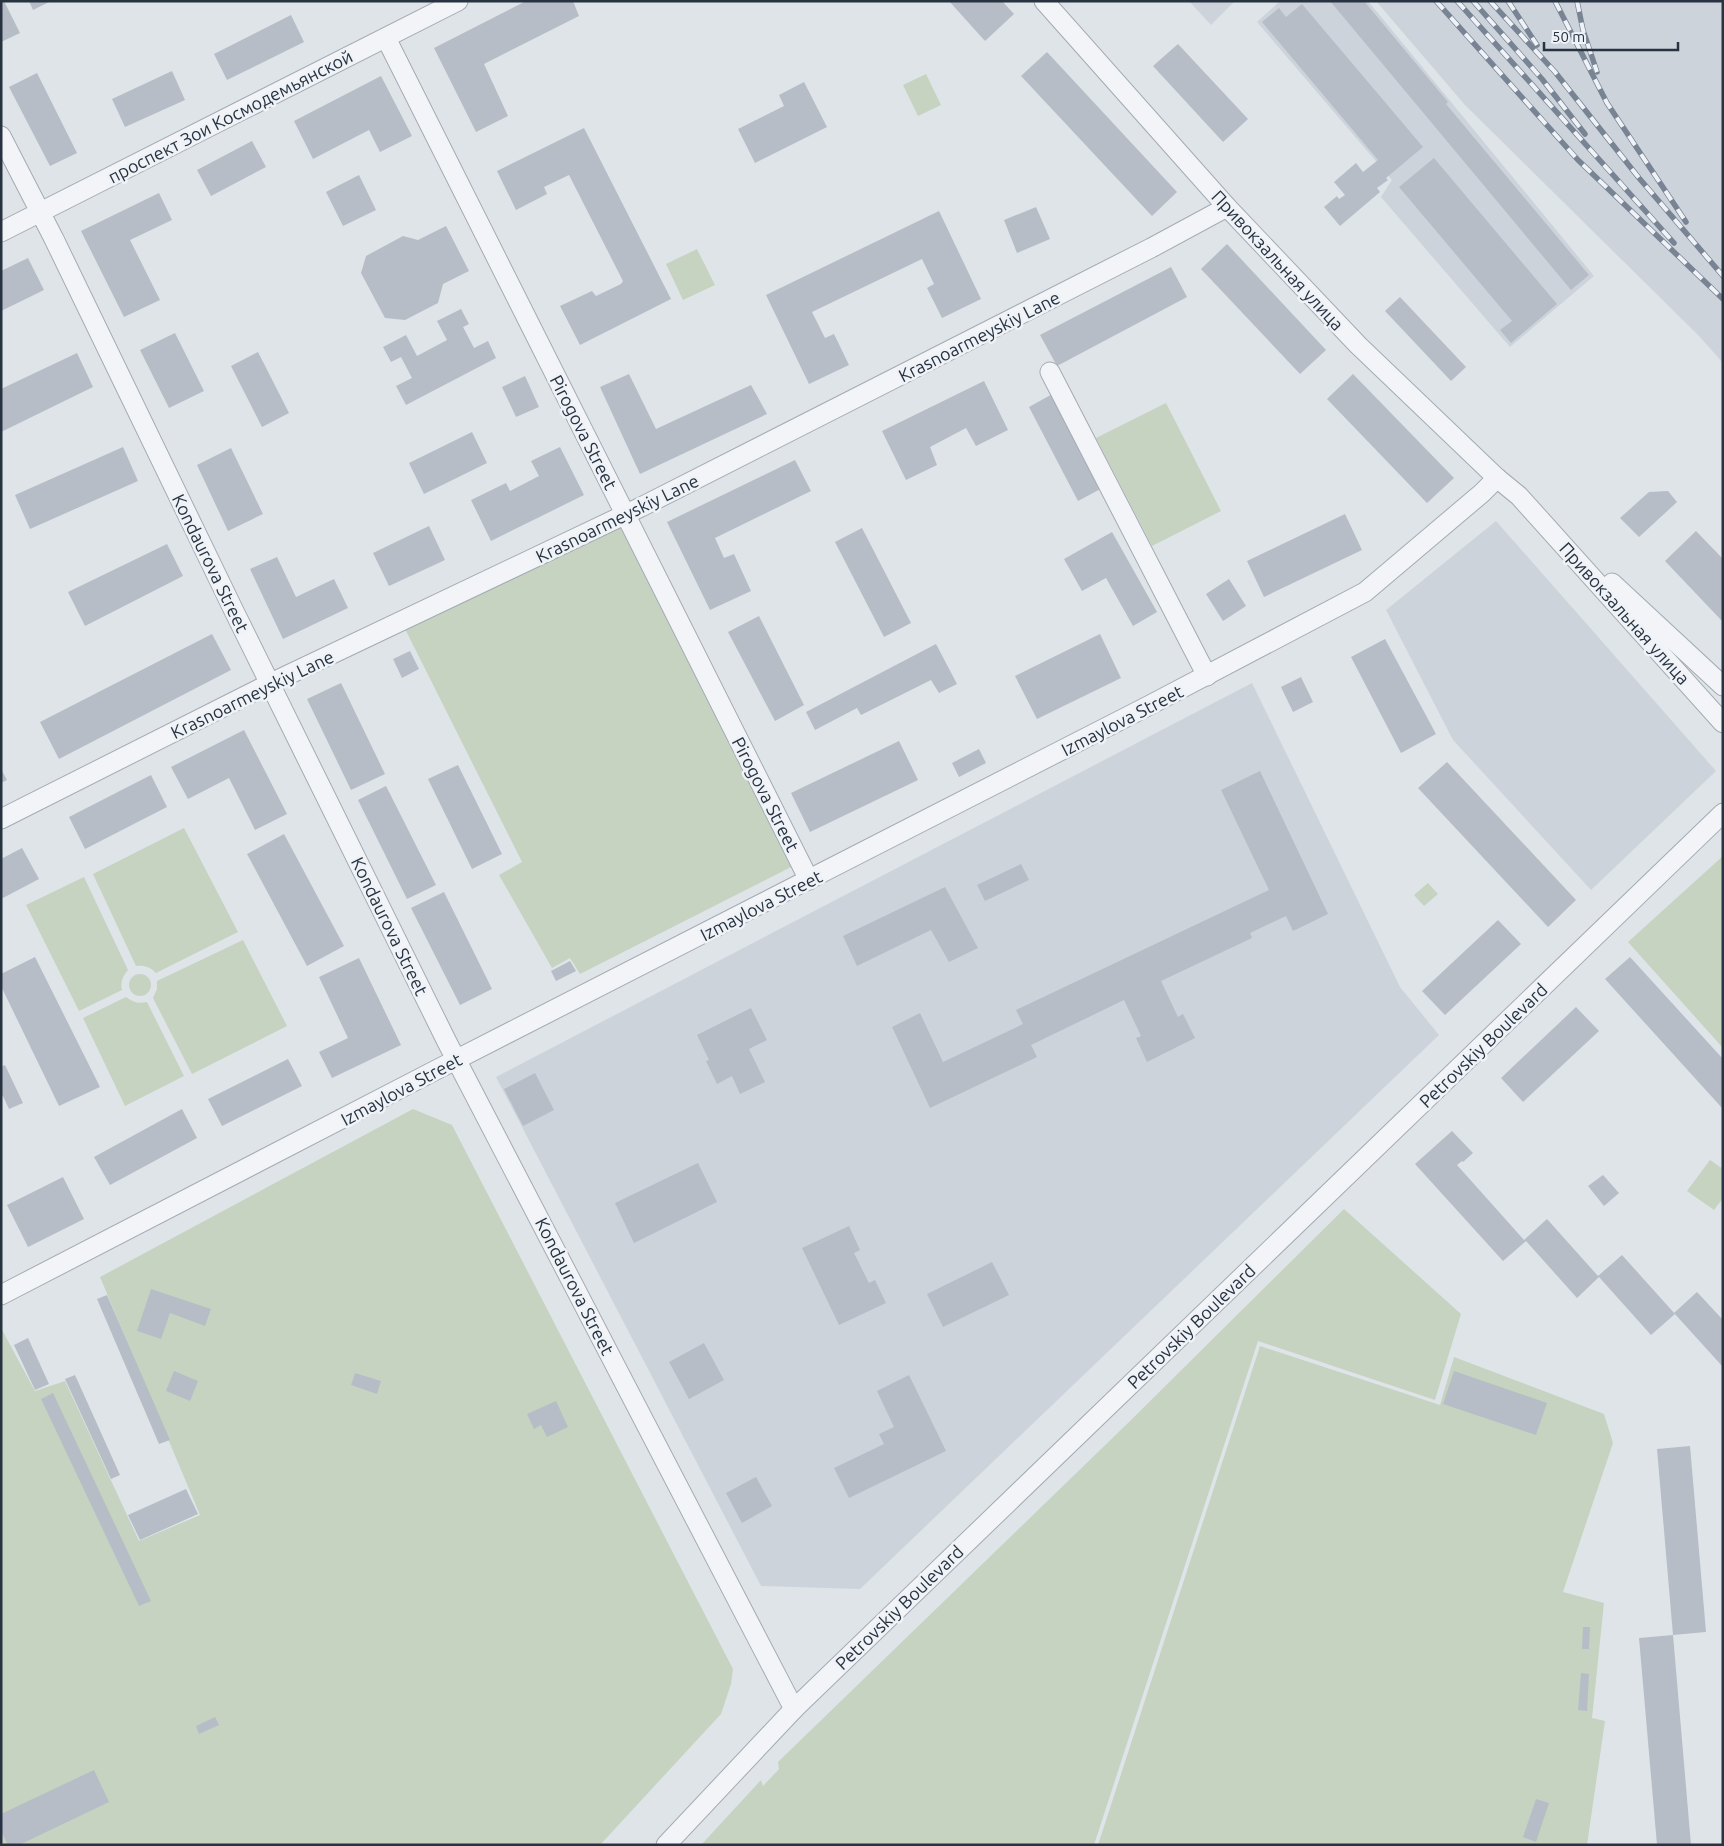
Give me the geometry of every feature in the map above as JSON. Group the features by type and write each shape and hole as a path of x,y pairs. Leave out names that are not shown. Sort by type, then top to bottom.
{"street":[{"name":"проспект Зои Космодемьянской","path":"1,232 458,1"},
{"name":"Привокзальная улица","path":"1044,1 1227,207 1358,345 1497,478 1723,686"},
{"name":"Pirogova Street","path":"386,38 809,880"},
{"name":"Kondaurova Street","path":"1,136 40,211 457,1060 794,1709"},
{"name":"Krasnoarmeyskiy Lane","path":"1,819 271,683 626,515 1227,207"},
{"path":"1050,372 1206,676"},
{"name":"Izmaylova Street","path":"1,1295 1206,676 1365,592 1482,493 1497,478"},
{"name":"Привокзальная улица","path":"1526,504 1723,723"},
{"name":"Petrovskiy Boulevard","path":"666,1845 794,1709 1723,813"}],"shaded area":[{"path":"1189,1 1235,1 1211,25"},
{"path":"1280,1 1368,1 1594,276 1510,347 1381,197 1392,180 1257,22"},
{"path":"1376,1 1723,1 1723,363 1699,336 1465,105"},
{"path":"1496,521 1716,771 1591,890 1453,740 1386,610"},
{"path":"1252,683 1400,987 1439,1035 860,1589 761,1586 496,1077"}],"green space":[{"path":"926,74 941,105 918,116 903,85"},
{"path":"697,249 715,285 683,300 666,264"},
{"path":"1166,403 1221,511 1152,546 1096,438"},
{"path":"625,516 799,863 580,974 570,958 552,968 499,875 522,862 403,625"},
{"path":"184,828 238,932 156,973 147,967 136,966 93,874"},
{"path":"1723,856 1723,1048 1628,942"},
{"path":"84,877 128,970 122,979 122,990 79,1011 26,905"},
{"path":"1428,883 1438,894 1424,906 1414,895"},
{"path":"243,940 287,1026 192,1074 153,998 157,989 157,981"},
{"path":"140,974 148,977 151,985 148,993 140,996 132,993 129,985 132,977"},
{"path":"126,997 136,1002 147,1002 184,1076 125,1106 83,1018"},
{"path":"413,1109 452,1125 733,1669 731,1684 721,1714 600,1845 1,1845 1,1328 35,1391 65,1381 139,1541 200,1515 100,1277"},
{"path":"1710,1160 1723,1169 1723,1198 1714,1210 1687,1191"},
{"path":"1344,1209 1461,1314 1435,1400 1258,1341 1094,1845 701,1845 761,1780 763,1786 779,1769 778,1762 1128,1423"},
{"path":"1260,1346 1440,1405 1454,1357 1604,1414 1613,1443 1563,1592 1604,1603 1592,1718 1605,1721 1587,1845 1098,1845"}],"building":[{"path":"1,1 4,1 20,33 1,42"},
{"path":"29,1 51,1 33,10"},
{"path":"526,1 573,1 579,16 484,64 508,116 476,132 434,48"},
{"path":"949,1 1002,1 1014,14 985,41"},
{"path":"1330,1 1364,1 1448,102 1446,104 1589,275 1571,290"},
{"path":"1302,4 1423,147 1386,178 1388,180 1377,188 1380,192 1340,226 1324,207 1337,196 1339,199 1345,195 1334,182 1356,163 1363,172 1378,160 1262,22 1279,8 1286,17"},
{"path":"291,15 304,42 227,80 214,54"},
{"path":"1178,44 1248,119 1223,142 1153,66"},
{"path":"1047,52 1177,192 1152,216 1021,76"},
{"path":"172,71 185,100 125,127 112,99"},
{"path":"37,73 77,153 50,166 9,87"},
{"path":"381,76 412,136 380,152 369,130 313,159 294,121"},
{"path":"804,82 827,127 755,163 738,129 784,106 779,95"},
{"path":"584,128 671,299 580,345 560,306 592,291 596,296 621,284 623,281 569,175 544,187 547,194 516,210 497,171"},
{"path":"252,141 266,167 211,196 197,170"},
{"path":"1434,158 1557,304 1511,343 1500,330 1512,321 1399,187"},
{"path":"359,175 376,210 343,226 326,192"},
{"path":"159,193 172,220 130,240 160,300 124,317 81,231"},
{"path":"1036,207 1050,239 1017,253 1004,220"},
{"path":"939,211 981,299 942,318 927,288 934,284 922,259 812,312 825,338 834,334 849,365 809,384 766,295"},
{"path":"446,226 469,271 443,284 438,303 405,320 385,318 361,273 366,256 403,236 418,240"},
{"path":"1227,244 1326,350 1300,374 1201,269"},
{"path":"28,258 44,290 1,311 1,271"},
{"path":"1171,267 1187,297 1057,366 1040,335"},
{"path":"1400,297 1466,367 1451,381 1385,311"},
{"path":"461,309 469,324 463,327 474,348 488,341 496,358 406,405 396,386 412,378 401,357 391,362 383,347 406,335 417,356 447,340 437,321"},
{"path":"175,333 204,391 169,408 140,350"},
{"path":"258,352 289,413 262,427 231,366"},
{"path":"77,353 93,387 1,432 1,389"},
{"path":"629,374 656,429 751,385 767,414 640,474 600,387"},
{"path":"1353,374 1454,478 1427,503 1327,399"},
{"path":"525,376 539,407 516,417 502,387"},
{"path":"984,381 1008,430 976,446 966,428 930,447 937,465 906,480 882,431"},
{"path":"1056,392 1106,486 1078,501 1029,407"},
{"path":"472,432 487,463 424,494 409,463"},
{"path":"123,447 138,481 30,529 15,495"},
{"path":"560,447 584,495 491,541 471,500 506,483 510,491 539,476 531,461"},
{"path":"231,448 263,514 228,531 197,465"},
{"path":"795,460 811,491 715,538 724,558 734,554 751,591 710,610 667,522"},
{"path":"1668,491 1677,502 1639,537 1620,518 1649,492"},
{"path":"1345,514 1362,550 1264,597 1247,561"},
{"path":"429,526 445,560 389,586 373,553"},
{"path":"862,528 911,623 884,637 835,542"},
{"path":"1696,531 1723,559 1723,622 1665,561"},
{"path":"1112,532 1157,612 1133,626 1106,578 1082,591 1064,559"},
{"path":"167,544 183,576 85,626 68,592"},
{"path":"277,557 296,597 334,579 348,608 283,639 250,569"},
{"path":"1229,579 1246,606 1223,621 1206,594"},
{"path":"759,616 804,705 775,721 728,632"},
{"path":"212,634 231,670 59,759 40,722"},
{"path":"1100,634 1121,678 1037,719 1015,676"},
{"path":"1385,639 1436,734 1401,753 1351,657"},
{"path":"936,644 957,684 939,693 931,680 861,715 857,708 815,730 806,712"},
{"path":"410,651 419,669 402,678 393,659"},
{"path":"1301,677 1313,702 1293,712 1281,687"},
{"path":"341,683 385,774 351,790 307,699"},
{"path":"244,730 287,814 255,830 229,778 188,799 171,767"},
{"path":"899,741 918,780 810,832 791,793"},
{"path":"979,749 986,763 959,777 952,763"},
{"path":"1447,762 1576,900 1548,927 1418,788"},
{"path":"458,765 502,854 472,869 428,779"},
{"path":"1,769 7,780 1,783"},
{"path":"1260,771 1328,914 1293,931 1286,916 1250,933 1252,938 1161,981 1178,1017 1183,1014 1195,1038 1147,1062 1136,1038 1141,1036 1124,1000 1031,1045 1037,1057 930,1108 892,1027 920,1013 943,1062 1023,1024 1016,1010 1269,890 1221,790"},
{"path":"151,775 167,807 85,849 69,817"},
{"path":"386,786 436,885 407,899 358,800"},
{"path":"284,834 344,946 307,966 247,854"},
{"path":"22,848 39,879 1,899 1,859"},
{"path":"1021,864 1029,880 985,901 977,885"},
{"path":"945,887 978,948 949,962 931,930 857,966 843,936"},
{"path":"444,892 492,989 460,1005 411,908"},
{"path":"1498,920 1521,944 1445,1015 1422,991"},
{"path":"35,957 100,1087 59,1106 1,986 1,974"},
{"path":"1630,957 1723,1059 1723,1109 1605,979"},
{"path":"359,958 401,1045 332,1078 319,1052 348,1038 319,977"},
{"path":"570,961 576,971 556,981 551,971"},
{"path":"1576,1007 1599,1031 1523,1102 1501,1078"},
{"path":"751,1008 767,1040 749,1049 765,1082 740,1094 732,1076 717,1084 706,1061 709,1060 697,1035"},
{"path":"288,1059 302,1086 222,1126 208,1099"},
{"path":"5,1065 23,1103 9,1109 3,1096 1,1097 1,1067"},
{"path":"535,1073 554,1110 523,1126 504,1089"},
{"path":"182,1109 197,1138 110,1185 94,1157"},
{"path":"1452,1131 1473,1153 1457,1165 1524,1240 1547,1219 1598,1276 1622,1255 1675,1314 1651,1335 1599,1277 1577,1298 1526,1241 1503,1261 1415,1164"},
{"path":"698,1163 717,1202 634,1243 615,1203"},
{"path":"1603,1175 1619,1193 1604,1206 1588,1186"},
{"path":"63,1177 84,1219 28,1247 7,1205"},
{"path":"849,1226 860,1250 854,1253 869,1283 875,1280 886,1303 839,1325 802,1248"},
{"path":"992,1262 1009,1295 943,1327 927,1294"},
{"path":"151,1289 211,1309 205,1326 170,1313 161,1339 137,1331"},
{"path":"1697,1292 1723,1320 1723,1367 1674,1313"},
{"path":"107,1295 170,1440 159,1444 97,1299"},
{"path":"28,1338 49,1384 35,1390 14,1345"},
{"path":"704,1343 724,1380 689,1399 669,1362"},
{"path":"174,1371 198,1381 190,1401 166,1391"},
{"path":"1454,1371 1547,1403 1536,1435 1443,1404"},
{"path":"355,1373 381,1381 377,1394 351,1385"},
{"path":"75,1375 120,1475 111,1479 65,1379"},
{"path":"909,1375 946,1451 849,1498 834,1468 884,1444 879,1434 894,1427 877,1391"},
{"path":"53,1393 151,1601 139,1606 41,1399"},
{"path":"556,1401 568,1427 547,1437 541,1425 534,1429 527,1414"},
{"path":"1690,1446 1706,1632 1673,1635 1657,1449"},
{"path":"756,1477 772,1506 742,1523 726,1493"},
{"path":"186,1489 198,1514 140,1540 128,1515"},
{"path":"1583,1627 1590,1627 1589,1649 1582,1649"},
{"path":"1673,1635 1691,1845 1657,1845 1639,1638"},
{"path":"1581,1673 1589,1674 1587,1711 1578,1710"},
{"path":"215,1717 219,1725 199,1734 196,1726"},
{"path":"94,1770 109,1802 19,1845 8,1845 1,1831 1,1814"},
{"path":"1536,1799 1549,1803 1536,1842 1523,1837"}],"railway":[{"path":"1436,1 1578,160 1723,299"},
{"path":"1457,1 1674,243"},
{"path":"1473,1 1542,79 1585,134"},
{"path":"1490,1 1555,72 1639,178 1723,276"},
{"path":"1508,1 1537,45"},
{"path":"1555,1 1607,103 1686,222"},
{"path":"1577,1 1583,30 1597,72"}]}
